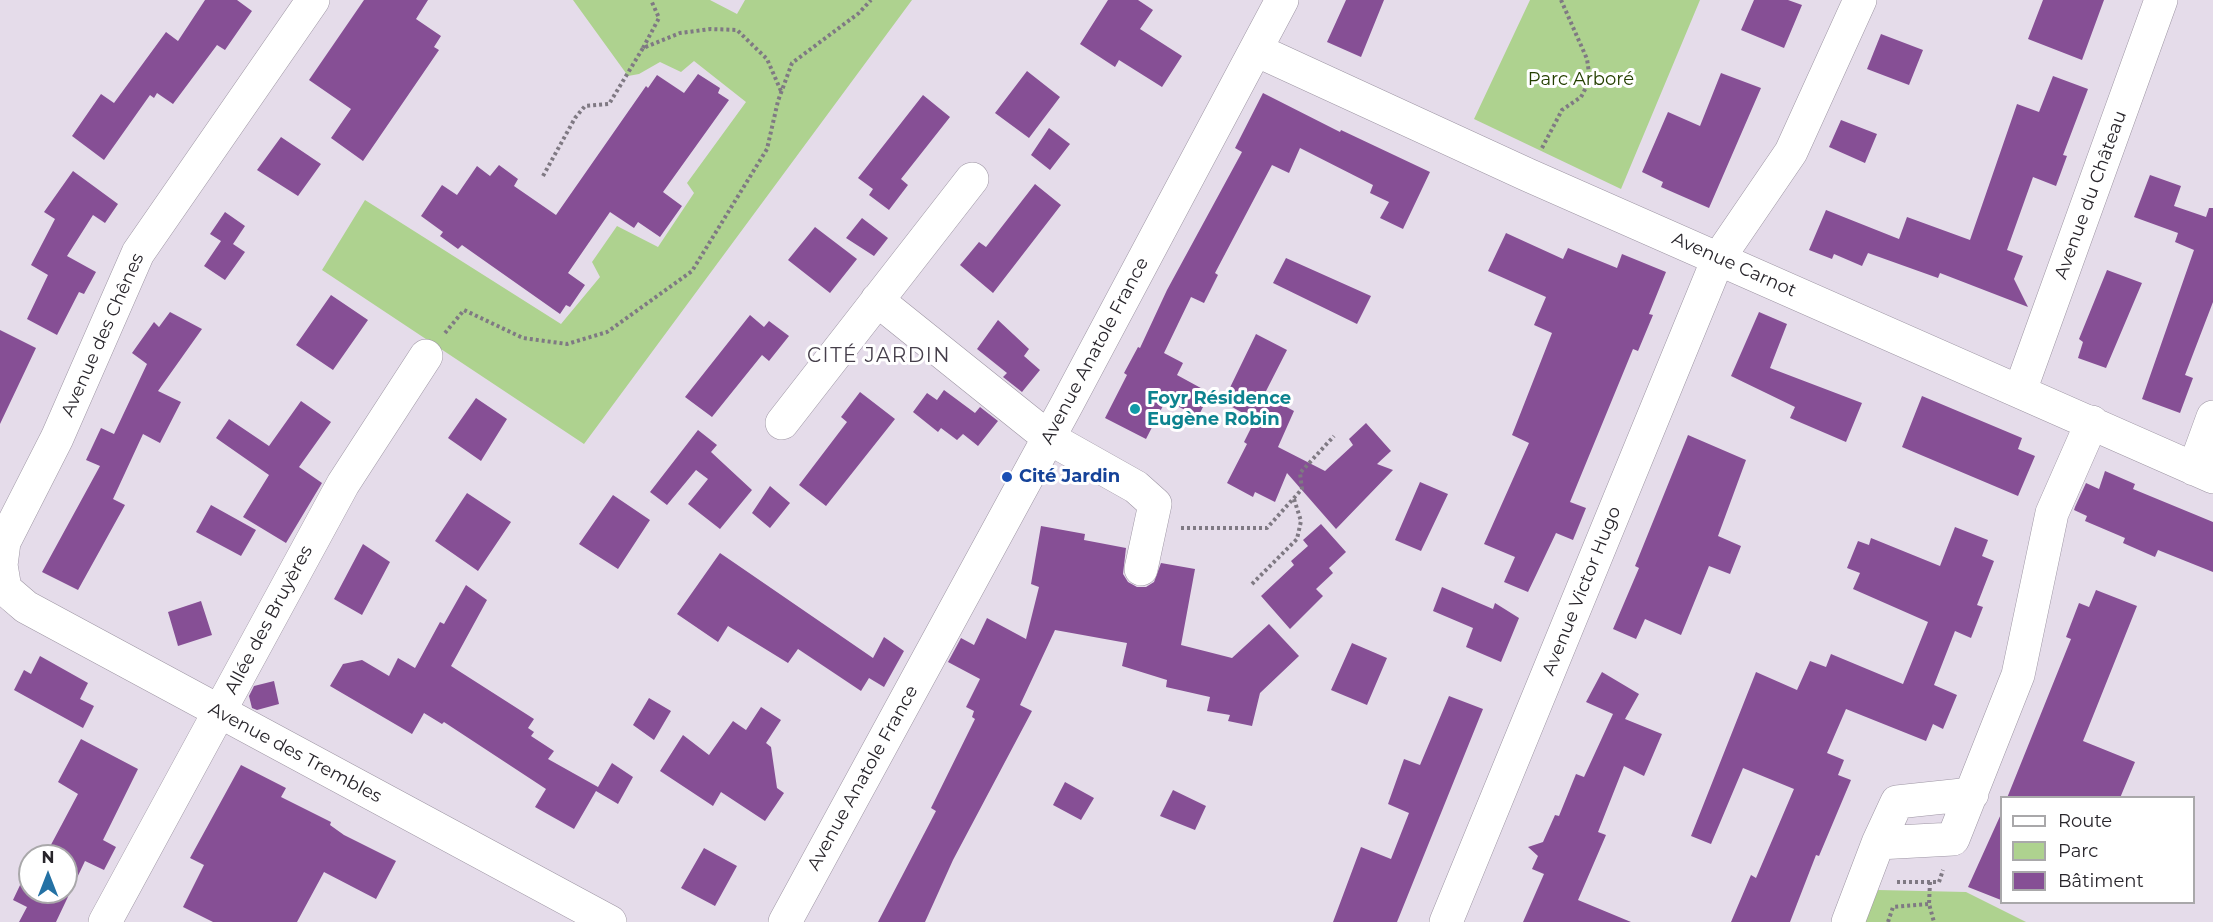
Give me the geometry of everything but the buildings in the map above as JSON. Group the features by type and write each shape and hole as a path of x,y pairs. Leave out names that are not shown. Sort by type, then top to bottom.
{"street":[{"name":"Avenue des Chênes","path":"1,565 4,542 57,438 138,253 313,0"},
{"name":"Avenue Anatole France","path":"784,922 1049,438 1282,0"},
{"name":"Avenue Victor Hugo","path":"1446,922 1718,259 1791,152 1860,0"},
{"name":"Avenue du Château","path":"2020,391 2161,0"},
{"name":"Avenue Carnot","path":"1256,50 1528,175 2092,422 2203,473"},
{"path":"782,423 972,179"},
{"path":"877,300 1049,438 1136,487 1155,504 1142,569"},
{"name":"Allée des Bruyères","path":"105,922 343,484 426,356"},
{"path":"2203,473 2213,417"},
{"path":"1878,843 1953,839 2018,675 2052,513 2092,422"},
{"name":"Avenue des Trembles","path":"1,565 5,589 26,608 610,922"},
{"path":"1848,922 1878,843 1897,802 1972,794"}],"path":[{"path":"543,176 575,118 585,106 609,104 659,18 651,0"},
{"path":"426,356 464,310 523,338 567,344 607,332 692,271 767,149 781,92 792,63 859,13 871,0"},
{"path":"1528,175 1562,110 1581,97 1590,80 1587,58 1561,0"},
{"path":"643,48 680,33 711,29 737,30 767,59 781,92"},
{"path":"1150,528 1267,528 1302,489 1300,473 1334,436"},
{"path":"1252,584 1297,539 1301,521 1294,498"},
{"path":"1930,882 1929,904 1934,922"},
{"path":"1888,922 1893,907 1929,904"}],"green space":[{"path":"573,0 710,0 737,14 745,0 912,0 584,444 322,270 365,200 561,324 600,277 592,262 617,226 658,247 694,193 687,183 746,102 694,61 681,72 660,62 639,74 628,76"},
{"name":"Parc Arboré","path":"1530,0 1700,0 1621,189 1474,119"},
{"path":"1878,890 1966,892 2026,922 1865,922"}],"place":[{"name":"Foyr Résidence Eugène Robin","path":"1135,409"},
{"name":"Cité Jardin","path":"1007,477"}],"district":[{"name":"CITÉ JARDIN","path":"879,356"}]}
